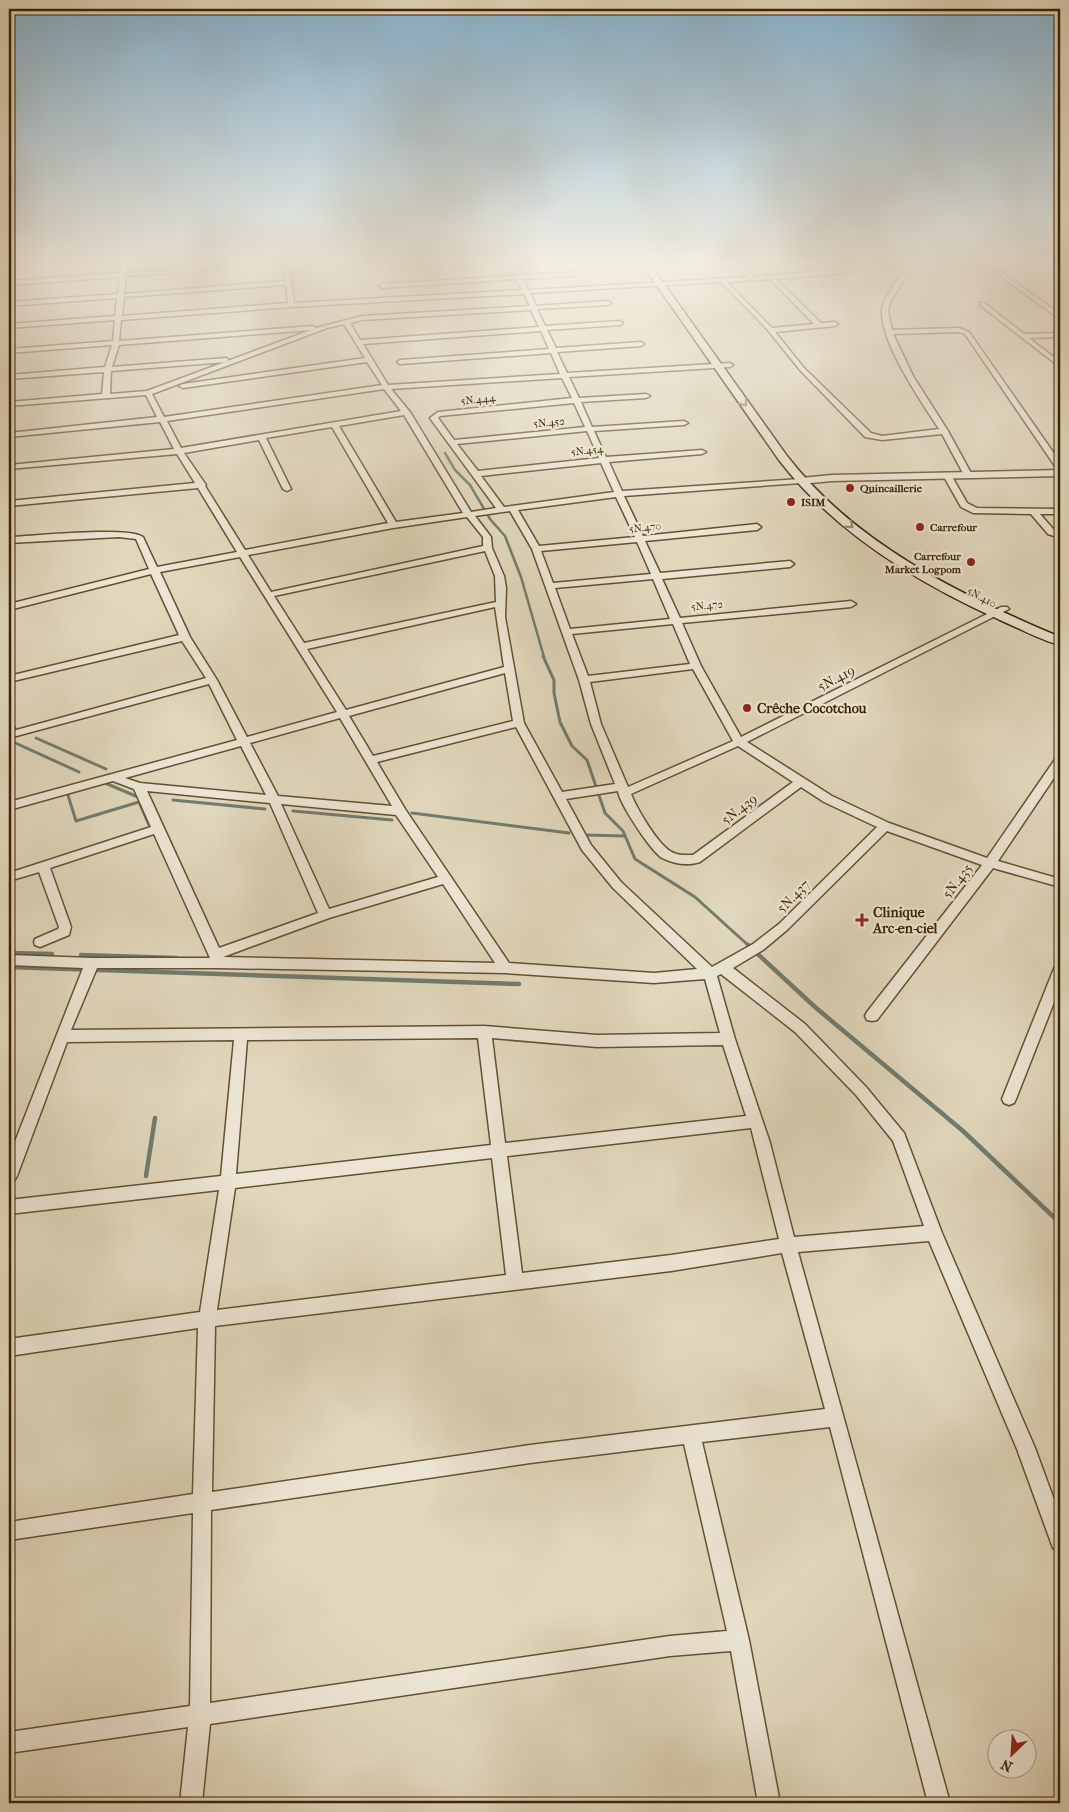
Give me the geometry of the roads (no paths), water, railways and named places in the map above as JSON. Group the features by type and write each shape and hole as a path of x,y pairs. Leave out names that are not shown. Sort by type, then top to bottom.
{"main road":[{"name":"5N.410","path":"705,348 772,442 807,477 861,522 886,540 999,611 1060,633"},
{"path":"723,355 732,368"},
{"path":"772,442 784,441"},
{"path":"999,611 1060,641"}],"street":[{"path":"9,351 50,348"},
{"path":"106,395 108,370 114,348"},
{"path":"152,391 272,348"},
{"path":"361,348 386,387 406,412 487,537 488,548 499,573 501,594 498,604 520,723 586,847 617,885 716,970 800,1028 861,1091 898,1138 934,1234 1026,1448 1060,1541"},
{"path":"553,348 677,620 696,666 739,742 828,799 885,826 990,863 1060,883"},
{"path":"400,362 597,348"},
{"path":"785,348 802,370 868,436 882,438 944,430"},
{"path":"896,348 909,376 944,430 968,475"},
{"path":"977,348 1060,467"},
{"path":"1038,348 1060,364"},
{"path":"9,377 243,359"},
{"path":"9,404 152,391 369,360"},
{"path":"9,435 163,420 386,387 717,366 732,368"},
{"path":"152,391 163,420 179,451 202,485 343,714 400,811 505,968"},
{"name":"5N.444","path":"454,442 434,418 438,414 577,400 646,396"},
{"path":"9,467 179,451 406,412"},
{"name":"5N.452","path":"454,442 590,429 684,423"},
{"path":"334,424 393,525"},
{"path":"260,436 287,489"},
{"path":"454,442 475,474 507,509 536,549 584,680 596,724 622,790"},
{"name":"5N.454","path":"475,474 702,452"},
{"path":"9,607 155,570 393,525 619,494 807,477 1060,473"},
{"path":"947,476 964,505 969,509 982,512 1060,512"},
{"path":"9,504 202,485"},
{"path":"1034,512 1051,532 1060,535"},
{"name":"5N.470","path":"536,549 757,527"},
{"path":"9,540 119,534 139,537 185,637 212,680 274,800 325,915"},
{"path":"268,595 488,548"},
{"path":"551,586 790,564"},
{"path":"301,647 498,604"},
{"name":"5N.472","path":"566,632 851,604"},
{"name":"5N.419","path":"558,796 596,790 622,790 739,742 999,611"},
{"path":"9,679 185,637"},
{"path":"584,680 696,666"},
{"path":"9,806 510,668"},
{"path":"9,735 212,680"},
{"path":"370,760 520,723"},
{"name":"5N.435","path":"872,1016 990,863 1060,761"},
{"path":"113,778 139,787 400,811"},
{"name":"5N.439","path":"622,790 634,816 666,854 681,860 696,859 800,782"},
{"path":"139,787 218,958"},
{"name":"5N.437","path":"716,970 758,947 783,927 885,826"},
{"path":"9,877 157,829"},
{"path":"40,942 58,936 64,932 65,927 43,866"},
{"path":"218,958 325,915 446,879"},
{"path":"9,960 92,963 218,958 505,968 654,978 716,970"},
{"path":"9,1176 92,963"},
{"path":"716,970 728,1039 763,1142 788,1245 940,1803"},
{"path":"1009,1099 1060,971"},
{"path":"62,1036 484,1032 571,1041 728,1039"},
{"path":"484,1032 515,1280"},
{"path":"191,1803 200,1715 202,1502 207,1319 228,1181 241,1034"},
{"path":"9,1207 498,1149 756,1121"},
{"path":"9,1347 207,1319 515,1280 671,1263 788,1245 934,1234"},
{"path":"9,1531 530,1454 836,1417"},
{"path":"691,1434 739,1640 769,1803"},
{"path":"9,1743 670,1646 739,1640"}],"waterway":[{"path":"445,453 455,470 470,485 490,519 505,536 521,577 544,657"},
{"path":"543,656 554,680 554,693 560,722 572,746 587,760 605,813 623,831 635,859 695,897 749,946"},
{"path":"9,725 15,728"},
{"path":"36,738 106,769"},
{"path":"11,741 79,772"},
{"path":"105,783 138,797"},
{"path":"67,792 76,821 139,802 149,825"},
{"path":"173,800 265,809"},
{"path":"293,811 392,820"},
{"path":"412,813 569,833"},
{"path":"586,835 625,836"},
{"path":"748,945 815,1007 963,1131 1060,1223"},
{"path":"9,953 52,954"},
{"path":"81,955 176,958"},
{"path":"9,967 519,984"},
{"path":"146,1176 155,1118"}],"place":[{"name":"Quincaillerie","path":"850,488"},
{"name":"ISIM","path":"791,502"},
{"name":"Carrefour","path":"920,527"},
{"name":"Carrefour Market Logpom","path":"971,562"},
{"name":"Crêche Cocotchou","path":"747,708"},
{"name":"Clinique Arc-en-ciel","path":"862,920"}]}
